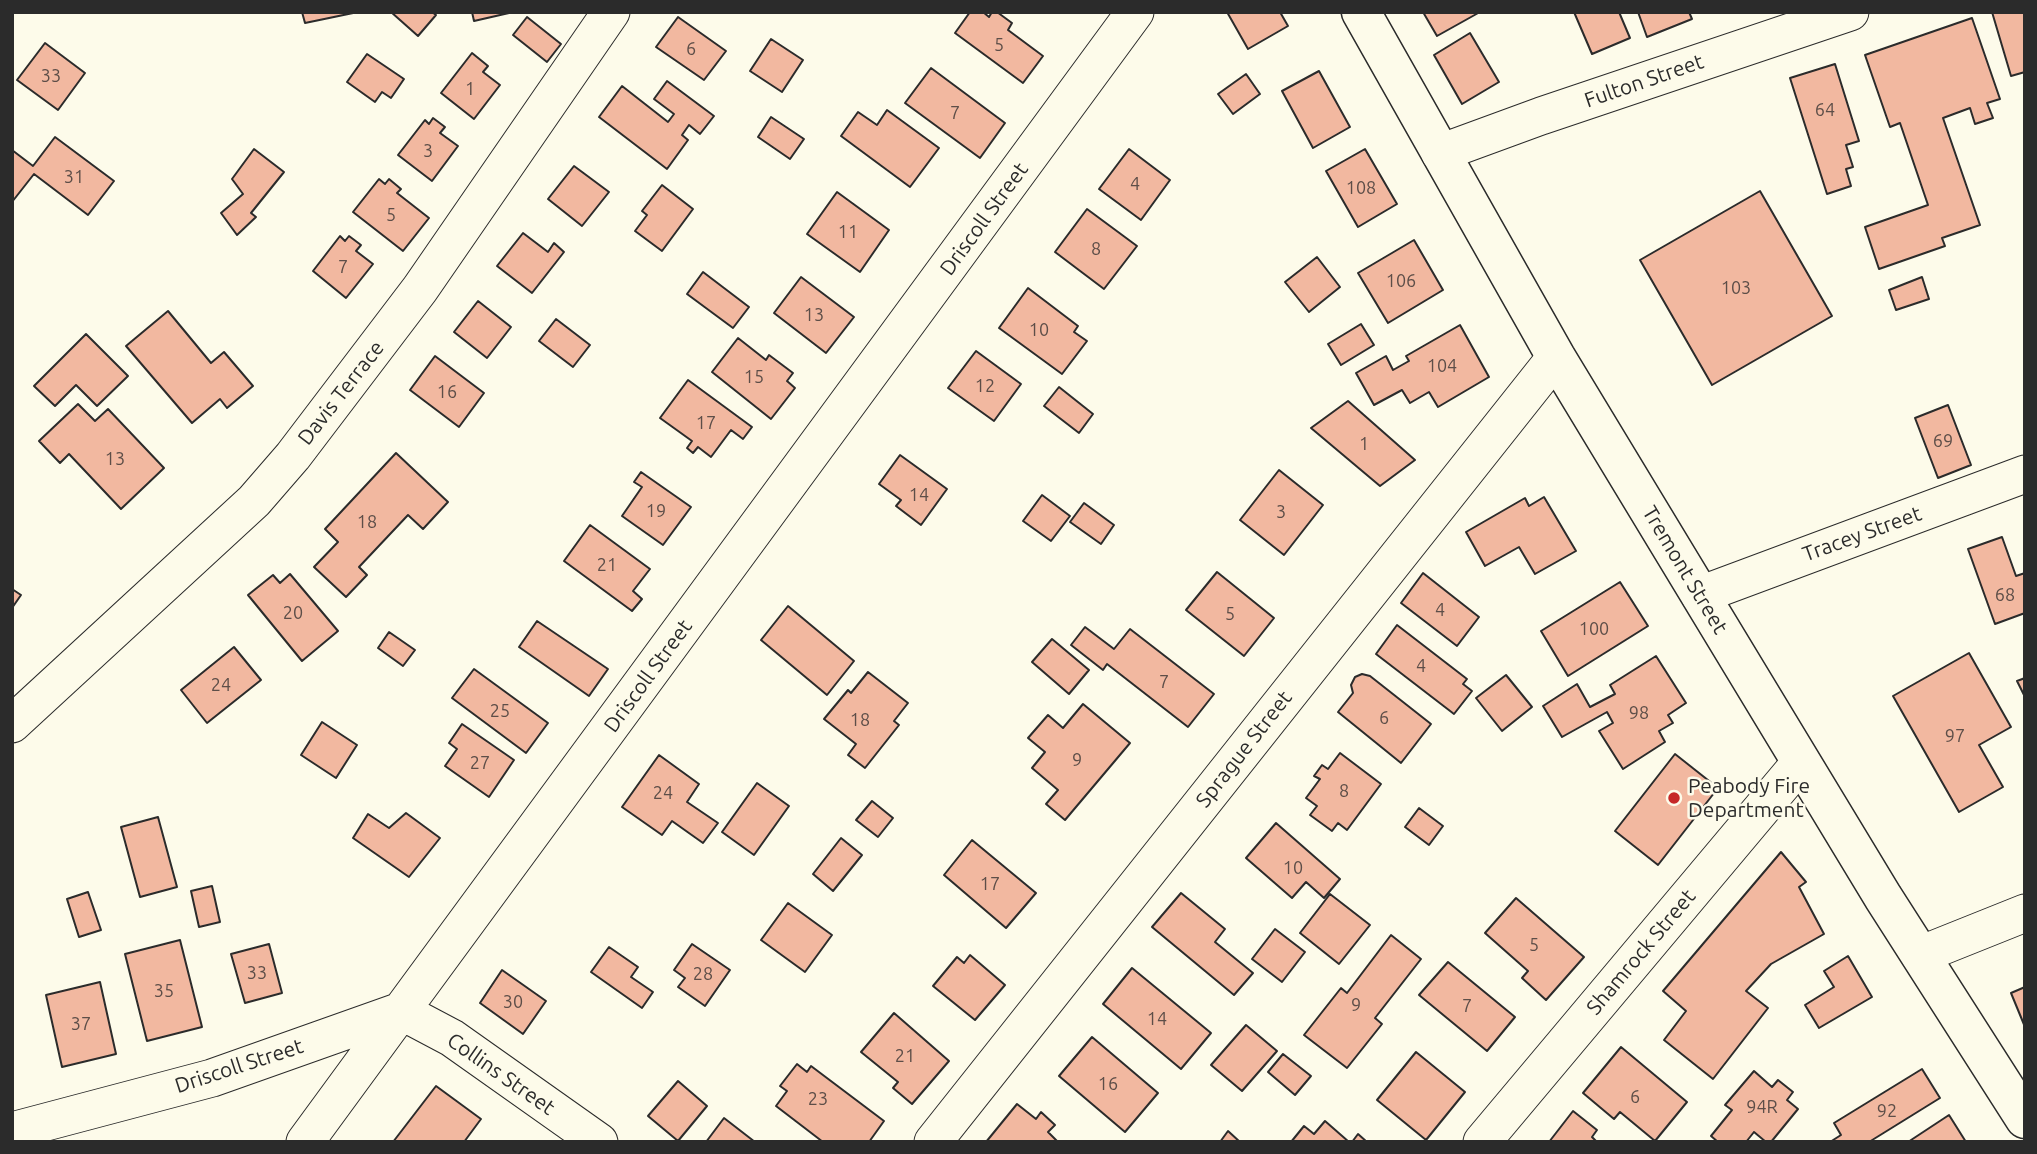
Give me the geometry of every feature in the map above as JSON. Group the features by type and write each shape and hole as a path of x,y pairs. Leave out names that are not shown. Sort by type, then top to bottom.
{"street":[{"name":"Davis Terrace","path":"12,724 254,501 293,456 420,289 611,12"},
{"name":"Driscoll Street","path":"12,1131 212,1078 401,1011 1135,12"},
{"name":"Tremont Street","path":"1361,12 1556,357 1801,762 2025,1119"},
{"name":"Fulton Street","path":"1440,153 1541,116 1850,12"},
{"name":"Sprague Street","path":"933,1142 1556,357"},
{"name":"Tracey Street","path":"1700,595 2025,474"},
{"name":"Shamrock Street","path":"1482,1142 1801,762"},
{"path":"1920,955 2025,913"},
{"path":"305,1142 401,1011"},
{"name":"Collins Street","path":"401,1011 452,1038 599,1142"}],"building":[{"path":"302,12 358,12 305,23"},
{"path":"391,12 432,12 436,15 418,36"},
{"path":"472,12 509,12 509,13 474,21"},
{"path":"970,12 983,12 989,17 992,12 997,12 1012,23 1008,30 1043,56 1023,83 955,33"},
{"path":"1227,12 1280,12 1288,26 1248,49"},
{"path":"1423,12 1480,12 1437,36"},
{"path":"1574,12 1619,12 1630,38 1592,54"},
{"path":"1638,12 1689,12 1692,19 1647,37"},
{"path":"1992,12 2025,12 2025,72 2011,76"},
{"path":"527,17 561,44 547,62 513,35"},
{"path":"678,17 726,51 704,80 656,47"},
{"path":"1972,18 2000,99 1987,103 1993,118 1975,124 1970,108 1943,118 1980,225 1942,238 1945,246 1879,269 1865,227 1928,205 1900,123 1890,127 1865,55"},
{"path":"1470,33 1499,82 1462,104 1434,55"},
{"path":"771,39 803,60 782,92 750,71"},
{"path":"45,43 85,73 58,110 17,80"},
{"path":"472,53 488,66 483,72 500,85 474,119 441,93"},
{"path":"367,54 404,79 391,98 382,92 375,102 347,82"},
{"path":"1835,64 1859,141 1846,145 1853,167 1846,169 1851,186 1827,194 1790,78"},
{"path":"931,68 1005,123 980,158 905,103"},
{"path":"1319,71 1350,127 1313,148 1282,91"},
{"path":"1246,74 1260,94 1233,114 1218,94"},
{"path":"667,81 714,116 700,134 689,125 682,135 688,140 667,169 599,117 622,86 668,122 674,114 654,99"},
{"path":"887,110 939,148 910,187 841,136 858,112 877,125"},
{"path":"771,117 804,139 790,159 758,137"},
{"path":"433,118 445,127 440,133 458,146 432,181 398,155 425,120 429,124"},
{"path":"55,137 114,181 88,215 34,174 12,202 12,150 33,166"},
{"path":"254,149 284,172 251,213 256,217 237,235 221,213 243,194 232,179"},
{"path":"1129,149 1170,180 1141,220 1099,189"},
{"path":"1365,149 1397,204 1358,227 1326,171"},
{"path":"574,166 609,192 582,226 548,199"},
{"path":"379,179 385,184 389,179 401,189 397,193 429,218 403,251 353,212"},
{"path":"662,185 693,209 662,251 635,231 647,215 642,211"},
{"path":"1760,191 1832,316 1712,385 1640,260"},
{"path":"837,192 889,230 860,272 807,234"},
{"path":"1087,209 1137,246 1104,289 1055,252"},
{"path":"523,233 548,252 554,243 564,252 532,293 497,266"},
{"path":"340,236 345,241 349,236 361,245 356,251 373,264 346,298 313,271"},
{"path":"1414,240 1443,290 1388,323 1358,273"},
{"path":"1317,257 1340,287 1309,312 1285,282"},
{"path":"703,272 749,307 733,328 687,294"},
{"path":"801,277 854,317 826,353 774,313"},
{"path":"1922,277 1929,299 1896,310 1889,290"},
{"path":"1028,288 1078,326 1074,332 1087,341 1062,374 999,328"},
{"path":"478,301 511,327 487,358 454,332"},
{"path":"168,311 211,363 224,352 253,386 227,408 220,399 192,423 126,346"},
{"path":"556,319 590,345 573,367 539,341"},
{"path":"1361,324 1374,345 1341,365 1328,344"},
{"path":"1460,325 1489,377 1438,407 1429,392 1410,403 1402,390 1374,405 1356,373 1386,356 1393,370 1409,361 1406,356"},
{"path":"86,334 128,376 97,406 76,385 55,406 34,386"},
{"path":"738,338 766,360 769,355 793,373 787,381 795,388 771,419 712,372"},
{"path":"976,351 1021,384 994,421 948,388"},
{"path":"435,356 484,393 459,427 410,390"},
{"path":"688,380 752,427 743,439 731,430 711,457 698,447 693,453 687,448 692,441 660,418"},
{"path":"1059,387 1093,414 1079,433 1044,406"},
{"path":"1348,401 1415,460 1380,486 1311,428"},
{"path":"78,404 95,421 108,409 164,468 121,509 69,454 60,463 39,441"},
{"path":"1948,405 1971,465 1938,478 1915,418"},
{"path":"396,453 448,502 423,529 408,515 359,567 367,575 346,597 314,567 338,542 325,529"},
{"path":"900,455 947,489 921,525 896,506 901,500 879,484"},
{"path":"1279,470 1323,505 1284,555 1240,520"},
{"path":"641,472 691,507 663,545 622,516 642,487 634,482"},
{"path":"1042,495 1070,516 1051,541 1023,521"},
{"path":"1544,497 1576,551 1535,574 1519,547 1485,566 1466,532 1525,498 1529,506"},
{"path":"1084,503 1114,525 1101,544 1070,522"},
{"path":"590,525 650,569 633,591 642,599 632,611 564,561"},
{"path":"2002,537 2016,576 2025,573 2025,613 1995,624 1968,549"},
{"path":"1217,572 1274,618 1244,656 1186,610"},
{"path":"1423,573 1479,617 1457,646 1401,603"},
{"path":"290,574 338,631 302,661 248,595 273,575 280,583"},
{"path":"1620,582 1648,626 1568,676 1541,631"},
{"path":"12,589 21,595 12,608"},
{"path":"788,606 854,661 827,695 761,640"},
{"path":"537,621 608,669 589,696 519,647"},
{"path":"1397,625 1467,679 1463,684 1472,691 1454,714 1376,654"},
{"path":"1085,627 1114,649 1130,629 1214,694 1188,727 1107,664 1103,670 1071,645"},
{"path":"389,632 415,650 403,666 378,648"},
{"path":"1052,639 1089,670 1069,694 1032,662"},
{"path":"234,647 261,680 207,723 181,690"},
{"path":"1969,653 2011,727 1979,745 2003,787 1959,812 1893,696"},
{"path":"1656,656 1686,703 1668,715 1673,723 1659,731 1665,742 1623,769 1599,731 1613,723 1607,712 1562,737 1543,706 1577,684 1590,707 1615,694 1610,685"},
{"path":"474,669 548,723 526,753 452,698"},
{"path":"868,672 908,703 894,721 899,725 865,768 848,755 856,744 824,719 848,690 851,693"},
{"path":"1362,674 1370,676 1431,724 1401,763 1338,712 1353,693 1351,685 1355,677"},
{"path":"1506,675 1532,707 1502,731 1476,698"},
{"path":"2025,678 2025,697 2017,681"},
{"path":"1083,704 1130,743 1065,820 1046,804 1058,790 1032,768 1045,752 1028,738 1048,715 1063,728"},
{"path":"322,722 357,745 336,778 301,755"},
{"path":"462,724 514,760 489,797 445,766 457,749 449,743"},
{"path":"1340,753 1381,784 1347,830 1338,823 1332,831 1310,815 1317,806 1306,798 1320,779 1314,776 1322,765 1328,769"},
{"path":"1675,754 1718,788 1658,865 1615,831"},
{"path":"659,755 699,784 687,802 718,823 703,843 672,821 662,835 622,807"},
{"path":"757,783 789,806 754,855 722,832"},
{"path":"872,801 893,818 878,837 856,820"},
{"path":"1419,808 1443,826 1429,845 1405,827"},
{"path":"406,813 440,838 409,877 353,838 368,814 389,828"},
{"path":"158,817 177,887 140,897 121,827"},
{"path":"1276,823 1340,879 1324,898 1306,882 1292,898 1246,858"},
{"path":"841,838 862,855 833,891 813,874"},
{"path":"972,840 1036,893 1006,928 944,875"},
{"path":"1781,852 1806,882 1799,887 1824,934 1771,964 1746,991 1768,1008 1713,1079 1664,1040 1686,1011 1663,991"},
{"path":"212,886 220,922 199,927 191,891"},
{"path":"88,892 101,930 79,937 67,899"},
{"path":"1181,893 1225,929 1215,942 1253,973 1234,995 1152,927"},
{"path":"1330,894 1370,925 1339,964 1300,933"},
{"path":"1516,898 1584,957 1546,1000 1522,978 1528,971 1485,933"},
{"path":"788,903 832,935 805,972 761,940"},
{"path":"1275,929 1305,952 1282,982 1252,959"},
{"path":"1391,935 1421,959 1375,1018 1382,1024 1347,1068 1304,1035 1341,988 1347,993"},
{"path":"180,940 202,1027 147,1041 125,954"},
{"path":"269,944 282,993 245,1003 231,954"},
{"path":"692,944 730,970 705,1006 678,987 685,978 674,970"},
{"path":"609,947 638,967 631,977 653,992 642,1008 591,972"},
{"path":"970,955 1005,985 975,1020 933,986 957,957 964,963"},
{"path":"1848,956 1872,997 1819,1028 1805,1005 1834,987 1824,971"},
{"path":"1448,962 1515,1017 1487,1051 1419,995"},
{"path":"1132,968 1211,1033 1181,1069 1103,1004"},
{"path":"502,970 546,1001 523,1034 480,1003"},
{"path":"100,982 116,1054 62,1067 46,995"},
{"path":"2025,987 2025,1027 2011,993"},
{"path":"894,1013 949,1061 912,1104 893,1088 898,1082 861,1052"},
{"path":"1246,1025 1277,1051 1242,1091 1211,1065"},
{"path":"1092,1037 1158,1093 1125,1132 1059,1076"},
{"path":"1621,1047 1687,1102 1655,1141 1620,1112 1614,1119 1583,1093"},
{"path":"1416,1052 1465,1092 1426,1140 1377,1100"},
{"path":"1283,1054 1311,1076 1295,1095 1268,1072"},
{"path":"797,1064 807,1072 811,1066 884,1121 869,1142 823,1142 776,1106 787,1091 780,1086"},
{"path":"1922,1069 1940,1098 1869,1142 1830,1142 1841,1135 1834,1123"},
{"path":"1754,1071 1772,1087 1778,1080 1793,1092 1787,1100 1798,1109 1771,1142 1766,1142 1754,1132 1746,1142 1718,1142 1711,1136 1732,1110 1725,1105"},
{"path":"678,1081 707,1106 678,1141 648,1116"},
{"path":"436,1086 481,1119 464,1142 393,1142"},
{"path":"1017,1104 1036,1119 1041,1112 1055,1125 1048,1132 1058,1142 986,1142"},
{"path":"1573,1111 1597,1130 1592,1137 1597,1142 1549,1142"},
{"path":"1949,1115 1966,1142 1908,1142"},
{"path":"724,1118 755,1142 706,1142"},
{"path":"1325,1121 1349,1142 1291,1142 1304,1126 1314,1134"},
{"path":"1228,1131 1240,1142 1220,1142"},
{"path":"1358,1134 1367,1142 1352,1142"}],"place":[{"name":"Peabody Fire Department","path":"1674,798"}]}
